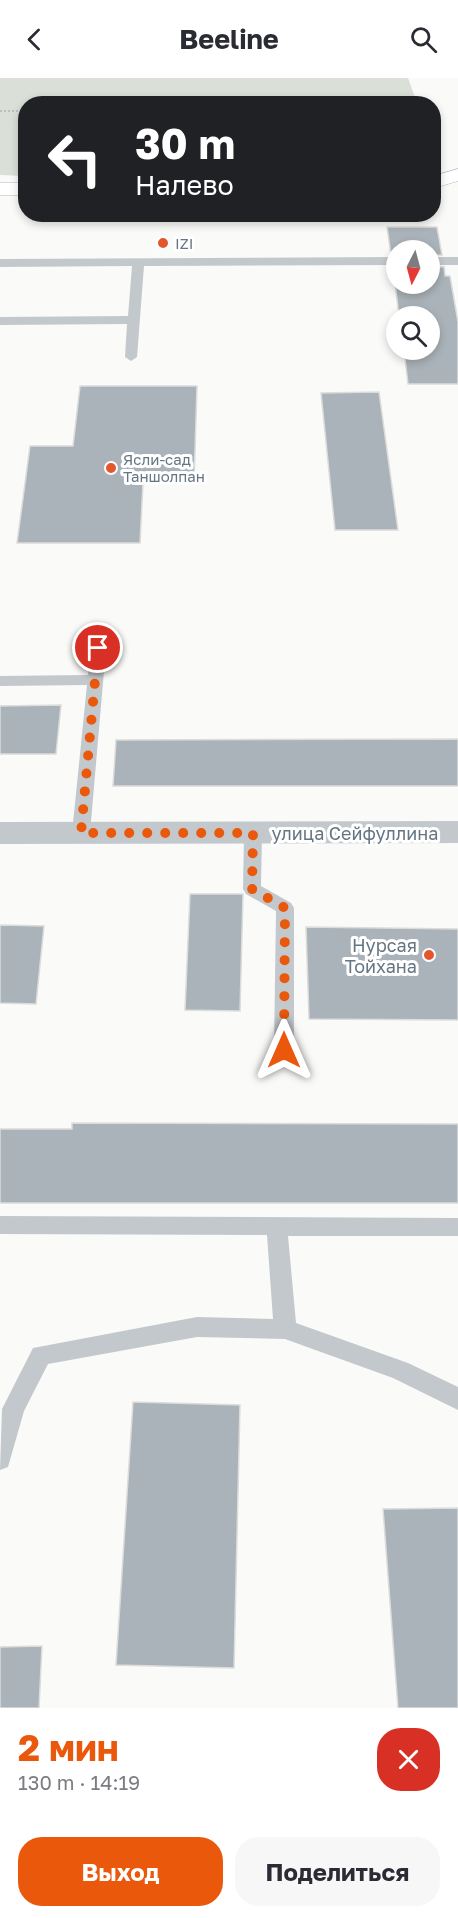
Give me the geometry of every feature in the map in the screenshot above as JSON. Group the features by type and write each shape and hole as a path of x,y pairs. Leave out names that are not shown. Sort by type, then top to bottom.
{"street":[{"path":"441,180 458,175"},
{"path":"0,189 18,189"},
{"name":"улица Сейфуллина","path":"0,833 458,832"}],"lane":[{"path":"0,263 386,261"},
{"path":"440,261 458,261"},
{"path":"131,357 138,262"},
{"path":"0,321 134,320"},
{"path":"81,833 98,648"},
{"path":"0,681 95,680"},
{"path":"253,833 252,889 285,908 284,1050"},
{"path":"0,1225 458,1227"},
{"path":"277,1227 285,1329"},
{"path":"0,1459 13,1409 41,1355 197,1327 285,1329 400,1370 458,1399"}],"path":[{"path":"0,111 18,111"}],"shaded area":[{"path":"0,78 408,78 414,96 18,96 18,176 0,175"}],"building":[{"path":"387,227 437,227 439,240 389,240"},
{"path":"440,267 444,267 445,276 450,276 458,322 458,384 408,384 405,360 440,360 440,306 398,306 396,294 440,294"},
{"path":"80,386 197,386 194,483 143,483 140,543 17,543 30,446 73,446"},
{"path":"379,392 398,530 335,530 321,393"},
{"path":"61,705 56,754 0,754 0,706"},
{"path":"458,739 458,786 113,786 116,740"},
{"path":"190,894 243,894 240,1011 185,1010"},
{"path":"0,925 44,926 36,1004 0,1003"},
{"path":"306,927 458,929 458,1020 309,1019"},
{"path":"72,1123 458,1124 458,1203 0,1203 0,1129 72,1129"},
{"path":"133,1402 240,1405 234,1668 116,1665"},
{"path":"458,1508 458,1708 398,1708 383,1509"},
{"path":"42,1646 39,1708 0,1708 0,1647"}],"place":[{"name":"IZI","path":"163,243"},
{"name":"Ясли-сад Таншолпан","path":"111,468"},
{"name":"Нурсая Тойхана","path":"429,955"}],"route":[{"path":"98,648 81,833 253,833 252,889 285,908 284,1050"}]}
